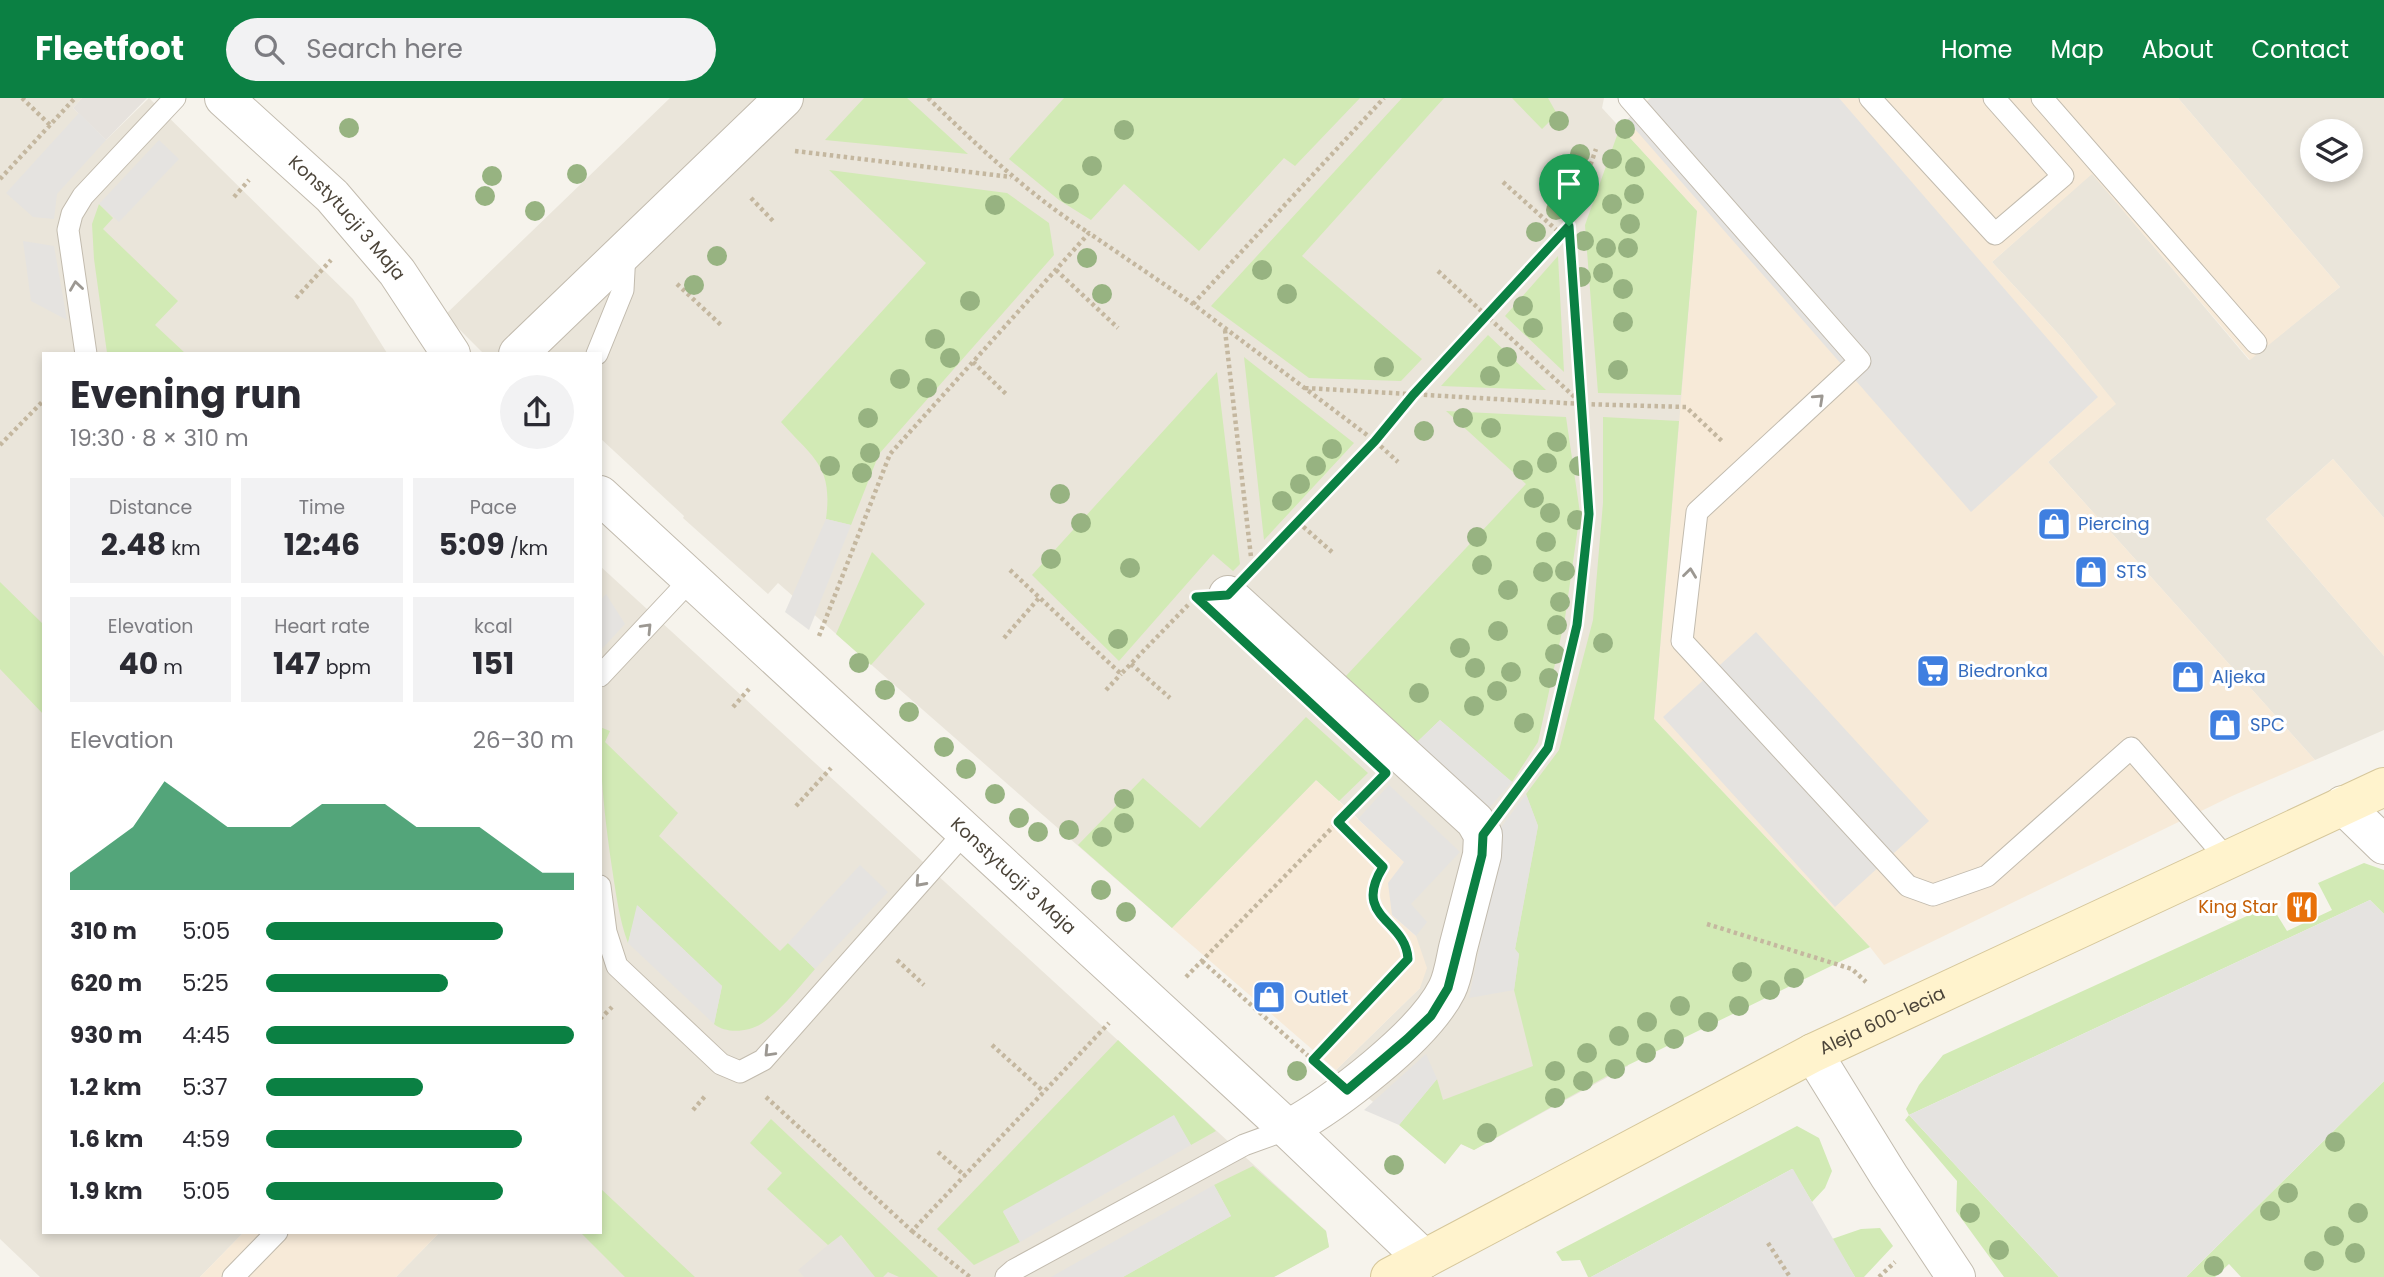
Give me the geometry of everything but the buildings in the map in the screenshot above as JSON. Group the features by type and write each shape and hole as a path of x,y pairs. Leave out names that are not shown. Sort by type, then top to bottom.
{"main road":[{"name":"Aleja 600-lecia","path":"1390,1277 1813,1053 2384,787"}],"street":[{"name":"Konstytucji 3 Maja","path":"224,98 332,196 397,272 450,352"},
{"path":"520,352 784,98"},
{"name":"Konstytucji 3 Maja","path":"602,497 1288,1129 1424,1259"},
{"path":"1228,595 1475,821 1483,835 1482,855 1448,988 1431,1016 1347,1090 1288,1129"},
{"path":"2343,805 2384,845"},
{"path":"1813,1053 1889,1176 1956,1277"}],"lane":[{"path":"86,352 68,230 72,214 83,196 175,98"},
{"path":"1629,98 1860,361 1697,512 1682,641 1908,886 1933,895 1987,876 2131,748 2228,860"},
{"path":"1870,98 1995,233 2063,176 1994,98"},
{"path":"2042,98 2256,343"},
{"path":"598,352 623,290 626,250"},
{"path":"602,674 692,578"},
{"path":"602,901 606,932 617,966 721,1064 740,1072 762,1060 965,832"},
{"path":"1006,1277 1014,1270 1244,1145 1288,1129"},
{"path":"233,1277 275,1234"}],"path":[{"path":"22,98 50,125"},
{"path":"0,179 75,98"},
{"path":"928,98 1011,177 1056,212 1193,304 1375,441 1398,462"},
{"path":"1193,304 1384,98"},
{"path":"1483,835 1548,748 1577,625 1589,514 1569,226 1596,149"},
{"path":"795,151 1011,177"},
{"path":"234,197 249,180"},
{"path":"1503,182 1561,234"},
{"path":"751,198 774,222"},
{"path":"1225,328 1253,569 1375,441 1413,395 1569,226"},
{"path":"818,637 890,454 1089,233"},
{"path":"296,298 332,259"},
{"path":"1056,270 1118,328"},
{"path":"1438,271 1582,404"},
{"path":"677,284 722,326"},
{"path":"972,362 1006,394"},
{"path":"1304,388 1582,404 1686,407 1747,466"},
{"path":"0,445 42,402"},
{"path":"1298,522 1332,552"},
{"path":"1010,570 1121,674"},
{"path":"1107,690 1196,597 1228,595"},
{"path":"1004,638 1039,598"},
{"path":"1131,664 1170,698"},
{"path":"733,707 749,689"},
{"path":"796,806 833,766"},
{"path":"1178,985 1377,782"},
{"path":"1313,1060 1408,959 1408,950 1402,940 1376,909 1372,889 1383,867 1338,822"},
{"path":"1707,924 1852,970 1870,986"},
{"path":"893,957 925,985"},
{"path":"1202,961 1347,1090"},
{"path":"912,1231 1139,992"},
{"path":"992,1045 1044,1092"},
{"path":"740,1072 912,1231 970,1277"},
{"path":"693,1110 712,1088"},
{"path":"938,1152 965,1176"},
{"path":"1768,1243 1790,1277"}],"shaded area":[{"path":"0,98 82,98 73,108 106,140 149,98 353,299 386,352 42,352 42,1234 242,1234 200,1277 40,1277 0,1239"},
{"path":"82,98 147,98 106,140 73,108"},
{"path":"670,98 1604,98 1602,108 1697,211 1628,1066 1474,1150 1461,1144 1445,1164 1336,1070 1420,988 1416,936 1404,862 1317,780 1172,928 778,583 768,594 683,518 684,516 602,440 602,352 482,352 445,315"},
{"path":"1650,98 2178,98 2340,287 2250,360 2092,174 1992,262 2064,340 2116,404 2048,462 2315,760 2232,796 1884,965 1654,719 1697,211 1620,127"},
{"path":"1651,98 1839,98 2098,397 1971,512 1627,120"},
{"path":"2178,98 2384,98 2384,518 2333,459 2266,519 2384,656 2384,730 2315,760 2048,462 2115,404 2064,340 1992,262 2092,173 2249,360 2340,287"},
{"path":"79,113 106,140 57,194 54,219 33,217 6,193"},
{"path":"159,140 179,159 119,222 99,204"},
{"path":"23,241 54,246 67,320 31,301"},
{"path":"2333,459 2384,518 2384,656 2266,519"},
{"path":"826,519 851,525 809,630 785,612"},
{"path":"602,568 1326,1231 1329,1247 1274,1277 396,1277 438,1234 602,1234"},
{"path":"606,594 625,624 602,649 602,599"},
{"path":"1756,632 1929,821 1835,907 1663,717"},
{"path":"1440,720 1512,782 1488,809 1415,744"},
{"path":"1316,780 1404,862 1392,915 1416,936 1427,968 1420,988 1336,1070 1172,928"},
{"path":"1389,785 1460,852 1411,904 1427,922 1416,936 1392,915 1388,883 1404,862 1358,819"},
{"path":"1526,794 1538,826 1515,949 1519,954 1514,990 1469,998 1501,843 1499,830"},
{"path":"860,865 888,892 815,969 788,943"},
{"path":"2370,900 2384,914 2384,1081 2186,1277 2059,1277 1909,1115"},
{"path":"637,905 722,986 714,1024 628,943"},
{"path":"1426,1054 1437,1079 1399,1125 1364,1110"},
{"path":"1174,1115 1191,1145 1020,1242 1003,1211"},
{"path":"1792,1169 1855,1277 1591,1277"},
{"path":"1214,1185 1231,1216 1123,1277 1051,1277"},
{"path":"242,1234 438,1234 396,1277 200,1277"},
{"path":"840,1235 875,1277 804,1277 798,1270"}],"green space":[{"path":"864,98 907,98 968,154 825,140"},
{"path":"1064,98 1360,98 1295,166 1284,158 1199,251 1124,184 1091,220 1059,200 1009,159"},
{"path":"1402,98 1444,98 1302,256 1422,359 1401,381 1309,378 1211,306"},
{"path":"1512,98 1548,98 1557,114 1542,129"},
{"path":"1620,127 1697,211 1681,395 1598,393 1585,225"},
{"path":"829,170 1007,193 1049,223 1054,255 879,454 851,525 826,519 827,487 824,475 812,455 781,422 926,263"},
{"path":"99,204 113,218 103,229 178,301 155,325 184,352 107,352 92,224"},
{"path":"1558,256 1564,372 1505,316"},
{"path":"1488,335 1546,390 1441,386"},
{"path":"1244,357 1354,443 1264,540"},
{"path":"1217,372 1240,564 1233,571 1213,554 1119,661 1032,575"},
{"path":"1446,411 1566,417 1580,513 1565,618 1538,742 1512,782 1440,720 1415,744 1345,677 1526,484"},
{"path":"1603,417 1679,421 1654,719 1870,947 1616,1071 1474,1150 1461,1144 1445,1164 1399,1125 1437,1079 1443,1100 1533,1066 1514,990 1519,954 1515,949 1538,826 1526,794 1559,750 1593,620 1603,503"},
{"path":"872,552 925,604 871,665 836,634"},
{"path":"0,582 42,623 42,713 0,669"},
{"path":"1306,717 1368,773 1339,801 1316,780 1172,928 1078,845 1143,778 1200,828"},
{"path":"602,728 610,731 605,742 678,813 659,836 780,951 788,943 815,969 782,1006 761,1024 737,1031 714,1024 722,986 638,906 628,943 618,906 602,780"},
{"path":"2364,863 2384,870 2384,914 2370,900 1909,1115 1906,1109 1919,1085 1943,1055 2271,905 2287,931 2332,910 2318,883"},
{"path":"1118,1040 1216,1131 1191,1145 1173,1116 1003,1212 1020,1242 974,1265 937,1229"},
{"path":"2384,1081 2384,1277 2241,1277 2229,1264 2215,1277 2186,1277"},
{"path":"1909,1115 2059,1277 2004,1277 1956,1211 1957,1181 1905,1120"},
{"path":"771,1119 938,1277 899,1277 888,1272 883,1277 875,1277 841,1235 828,1245 767,1189 782,1173 750,1143"},
{"path":"1797,1126 1819,1138 1832,1171 1825,1188 1812,1202 1792,1169 1591,1277 1588,1277 1580,1260 1562,1261 1556,1252"},
{"path":"1253,1166 1326,1231 1329,1247 1274,1277 1123,1277 1231,1216 1214,1185"},
{"path":"602,1190 695,1277 625,1277 582,1234 602,1234"},
{"path":"1880,1228 1893,1246 1864,1277 1855,1277 1832,1239 1861,1229"}],"place":[{"name":"Piercing","path":"2054,524"},
{"name":"STS","path":"2091,572"},
{"name":"Biedronka","path":"1933,671"},
{"name":"Aljeka","path":"2188,677"},
{"name":"SPC","path":"2225,725"},
{"name":"King Star","path":"2302,907"},
{"name":"Outlet","path":"1269,997"}],"route":[{"path":"1569,226 1589,514 1577,625 1548,748 1483,835 1482,855 1448,988 1431,1016 1347,1090 1313,1060 1408,959 1408,950 1402,940 1376,909 1372,889 1383,867 1338,822 1386,773 1196,597 1228,595 1375,441 1413,395 1569,226"}]}
